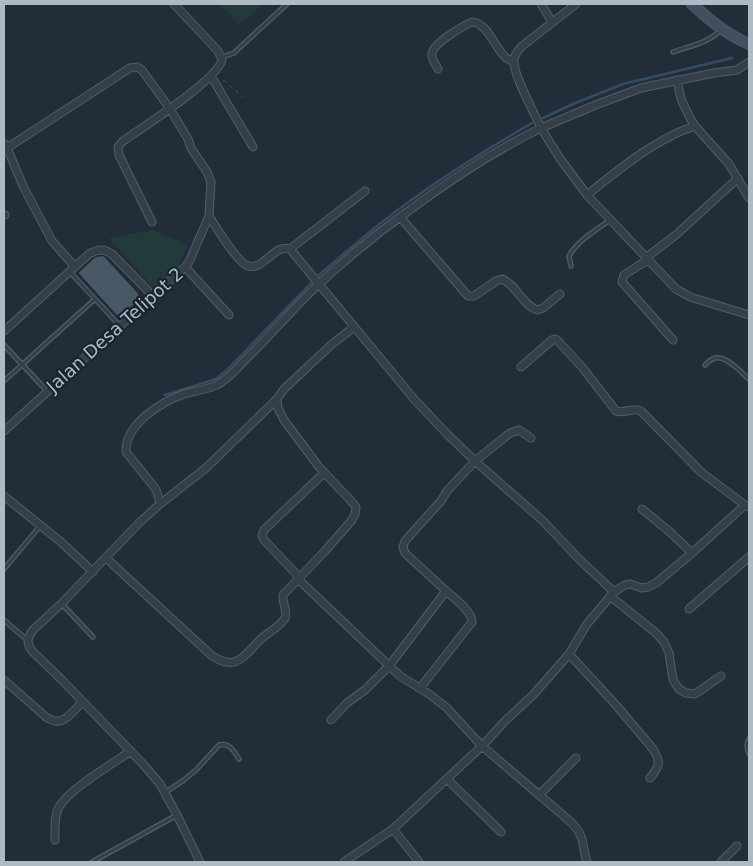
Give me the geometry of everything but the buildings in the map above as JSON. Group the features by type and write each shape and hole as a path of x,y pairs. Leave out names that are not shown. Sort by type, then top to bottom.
{"main road":[{"path":"692,4 722,29 749,44"}],"street":[{"path":"152,222 118,155 118,147 123,141 170,109 213,75 221,63 222,57 174,4"},
{"path":"541,4 552,22"},
{"path":"576,4 521,47 516,54 514,62 519,81 541,128 559,157 587,195 676,289 690,297 749,315"},
{"path":"438,69 432,55 433,50 442,40 472,22 480,25 505,57 514,62"},
{"path":"160,504 155,488 126,452 129,436 136,426 157,407 171,399 218,384 233,372 302,299 368,240 432,193 492,154 541,128 641,88 737,70 749,62"},
{"name":"Jalan Desa Telipot 2","path":"4,431 185,267 189,262 208,216 211,188 209,177 170,109 142,70 136,67 6,146"},
{"path":"213,75 253,147"},
{"path":"677,80 690,118 724,158 749,198"},
{"path":"587,195 663,140 695,126"},
{"path":"6,146 24,188 52,241 72,269"},
{"path":"673,340 622,282 624,275 677,234 738,178"},
{"path":"290,249 365,191"},
{"path":"208,216 239,260 247,266 257,265 282,248 290,249 414,399 447,434 475,461 526,504 612,594 664,642 669,653 673,680 678,689 686,693 695,694 721,676"},
{"path":"400,217 468,296 474,296 502,279 508,282 534,310 540,310 560,294"},
{"path":"4,331 89,254 101,249 113,255 153,296"},
{"path":"185,267 229,314"},
{"path":"200,862 160,784 33,652 28,640 29,634 93,572 140,522 206,468 277,399 284,389 331,345 354,327"},
{"path":"344,862 393,829 482,746 533,694 568,654 587,624 612,594 625,585 630,584 642,588 656,583 748,504 702,473 641,411 636,409 616,411 582,367 557,340 552,340 521,367"},
{"path":"106,558 211,655 226,663 240,659 285,618 286,613 282,602 282,595 352,520 356,514 356,508 319,467 284,420 278,408 277,399"},
{"path":"420,688 472,622 469,613 406,553 403,544 441,501 446,491 475,461 510,433 519,430 531,438"},
{"path":"324,472 264,530 262,536 264,540 299,578 389,666 400,676 446,707 482,746 578,829 582,837 587,862"},
{"path":"4,496 61,542 93,572"},
{"path":"642,509 692,553"},
{"path":"689,609 749,556"},
{"path":"331,720 389,666 446,591"},
{"path":"568,654 616,705 658,756 659,764 650,778"},
{"path":"4,680 47,718 54,721 66,718 82,702"},
{"path":"55,840 57,810 63,800 72,791 130,751"},
{"path":"539,795 576,758"},
{"path":"447,779 501,832"},
{"path":"393,829 419,862"},
{"path":"721,862 737,846"}],"lane":[{"path":"222,57 237,50 287,4"},
{"path":"673,52 708,41 722,29"},
{"path":"571,266 569,256 572,251 610,220"},
{"path":"72,269 95,299 120,326"},
{"path":"4,381 95,299"},
{"path":"4,344 47,392"},
{"path":"705,365 716,357 721,357 749,379"},
{"path":"4,569 40,526"},
{"path":"61,604 93,637"},
{"path":"4,620 28,640"},
{"path":"749,739 747,742 749,754"},
{"path":"165,793 196,770 219,745 224,743 229,745 239,759"},
{"path":"92,862 177,815"}],"path":[{"path":"213,75 243,98"}],"green space":[{"path":"220,4 263,4 239,25"},
{"path":"153,230 188,245 177,269 155,289 109,238"}],"waterway":[{"path":"543,118 623,84 732,58"},
{"path":"319,275 377,226 439,180 532,123"},
{"path":"165,395 216,379 229,368 312,282"}]}
